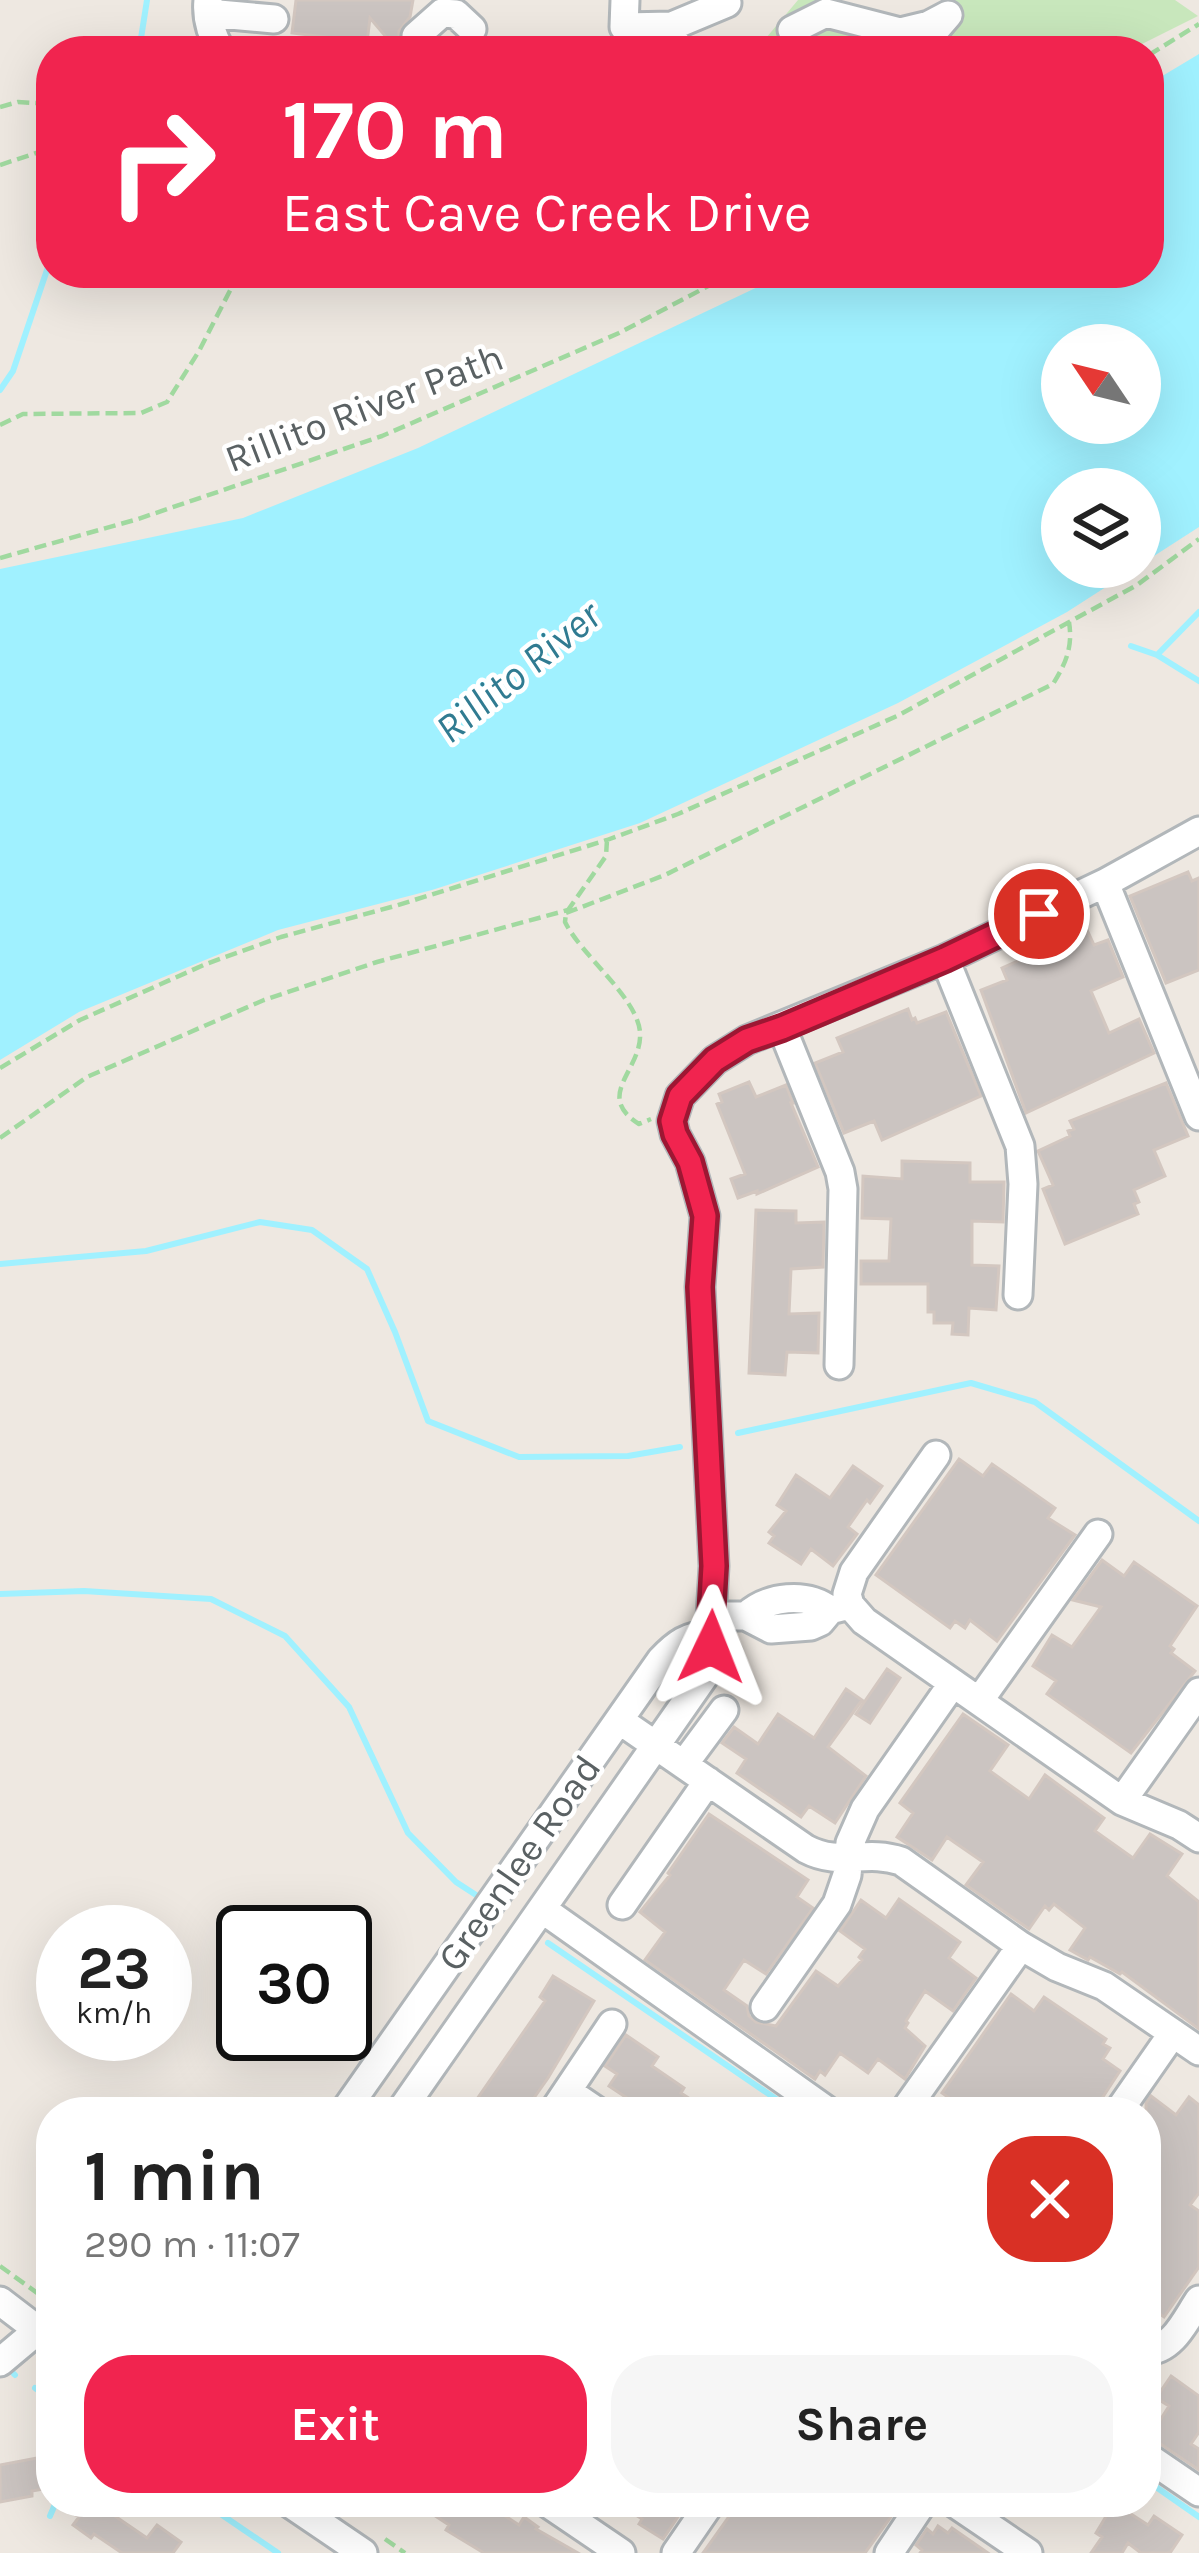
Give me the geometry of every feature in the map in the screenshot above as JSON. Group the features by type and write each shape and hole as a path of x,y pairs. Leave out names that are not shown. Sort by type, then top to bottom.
{"street":[{"path":"625,0 624,27 662,36"},
{"path":"678,36 727,3 724,0"},
{"path":"213,36 208,6 274,19"},
{"path":"792,30 826,13 900,32 928,25 954,8"},
{"path":"930,36 954,8"},
{"path":"417,36 442,13 456,14 472,29"},
{"path":"870,24 876,36"},
{"path":"674,1108 715,1060 747,1040 945,959 1105,884 1199,831"},
{"path":"1105,884 1199,1116"},
{"path":"945,959 1020,1146 1018,1295"},
{"path":"782,1028 843,1189 838,1365"},
{"name":"Greenlee Road","path":"410,2097 707,1672 714,1566 700,1287 705,1216 690,1162 675,1134 674,1108"},
{"path":"711,1625 746,1616 771,1629 812,1626 840,1607 854,1572 936,1455"},
{"path":"979,1701 1097,1534"},
{"path":"840,1607 1122,1802 1199,1838"},
{"name":"Greenlee Road","path":"355,2097 671,1648 711,1625"},
{"path":"765,2007 837,1904 856,1825 865,1809 953,1683"},
{"path":"1122,1802 1199,1692"},
{"path":"684,1764 724,1710"},
{"path":"619,1720 806,1850 833,1859 882,1855 901,1861 1021,1946 1104,1986 1199,2051"},
{"path":"622,1905 709,1781"},
{"path":"542,1909 808,2097"},
{"path":"914,2097 1021,1946"},
{"path":"563,2097 612,2024"},
{"path":"1128,2097 1173,2033"},
{"path":"0,2300 36,2329"},
{"path":"1161,2349 1199,2300"},
{"path":"0,2362 36,2341"},
{"path":"1161,2466 1199,2492"},
{"path":"310,2517 363,2553"},
{"path":"568,2517 621,2553"},
{"path":"676,2553 701,2517"},
{"path":"889,2553 913,2517"},
{"path":"974,2517 1024,2552"}],"path":[{"path":"1164,46 1199,24"},
{"path":"0,107 36,103"},
{"path":"0,165 36,153"},
{"path":"0,425 23,414 141,413 167,402 231,288"},
{"name":"Rillito River Path","path":"0,558 138,518 382,436 619,333 704,288"},
{"path":"0,1068 80,1020 206,964 678,814 897,716 1137,585 1199,539"},
{"path":"0,1138 87,1077 264,1000 377,962 567,912 665,875 1053,684 1072,640 1069,622"},
{"path":"607,840 606,856 567,912 568,929 637,1020 640,1044 621,1087 620,1108 639,1124 674,1108"},
{"path":"0,2266 36,2292"}],"green space":[{"path":"798,0 820,0 901,19 937,9 943,0 1175,0 1198,16 1158,36 768,36"}],"water":[{"name":"Rillito River","path":"1199,54 1199,527 1161,551 1161,468 1041,468 1041,588 1104,588 1067,612 898,703 640,823 432,890 278,930 79,1012 0,1060 0,569 243,518 418,448 755,288 1164,288 1164,75"}],"building":[{"path":"296,0 413,0 399,36 385,36 370,18 368,36 292,33"},
{"path":"1188,872 1192,881 1199,878 1199,970 1166,983 1130,896"},
{"path":"1087,930 1094,945 1108,940 1123,977 1091,991 1109,1033 1139,1019 1154,1053 1026,1113 981,990 1007,980 1002,968"},
{"path":"908,1009 917,1023 946,1012 981,1096 882,1140 874,1121 844,1133 815,1063 843,1052 837,1038"},
{"path":"749,1082 756,1097 786,1085 818,1167 738,1198 731,1179 745,1174 717,1104 722,1102 719,1094"},
{"path":"1166,1083 1188,1136 1154,1150 1165,1176 1134,1190 1138,1214 1065,1244 1043,1189 1053,1185 1038,1151 1070,1136 1068,1131 1074,1129 1070,1121"},
{"path":"902,1161 970,1163 970,1182 1004,1182 1003,1222 972,1221 972,1265 999,1266 996,1310 969,1308 968,1335 952,1334 953,1323 934,1323 934,1312 928,1312 928,1284 861,1284 861,1261 889,1261 891,1219 862,1218 863,1176 902,1179"},
{"path":"756,1210 796,1211 796,1223 824,1222 823,1267 791,1269 789,1314 819,1313 818,1353 787,1352 785,1375 749,1373"},
{"path":"959,1459 983,1476 992,1464 1055,1508 1048,1518 1075,1535 997,1641 970,1620 965,1628 955,1621 950,1628 876,1575"},
{"path":"853,1466 882,1486 848,1527 857,1534 833,1566 811,1549 801,1564 769,1543 774,1536 769,1532 786,1511 777,1505 796,1475 830,1498"},
{"path":"1102,1560 1124,1576 1134,1562 1197,1606 1170,1646 1171,1653 1195,1671 1131,1753 1047,1694 1056,1681 1033,1666 1052,1635 1072,1647 1101,1607 1073,1600"},
{"path":"887,1669 900,1678 870,1723 856,1714"},
{"path":"846,1689 862,1700 828,1747 866,1776 835,1823 809,1806 801,1817 737,1773 746,1759 722,1743 734,1727 758,1744 778,1714 814,1738"},
{"path":"963,1714 1008,1745 990,1771 1029,1799 1045,1775 1104,1818 1095,1831 1133,1858 1150,1834 1182,1854 1167,1876 1199,1902 1199,2029 1122,1972 1070,1950 1085,1928 1054,1904 1049,1910 1045,1906 1029,1929 966,1885 983,1862 947,1837 932,1860 897,1837 913,1813 900,1803"},
{"path":"709,1814 808,1880 797,1897 813,1908 766,1974 744,1960 724,1990 747,2006 756,2022 776,2026 816,1971 838,1986 862,1960 859,1957 865,1949 840,1931 861,1900 886,1918 899,1899 960,1942 949,1958 976,1978 953,2011 925,1991 905,2028 925,2046 905,2079 878,2059 868,2073 840,2053 825,2075 820,2071 815,2079 645,1960 665,1932 640,1912"},
{"path":"553,1976 594,2001 535,2097 478,2097 545,2001 540,1997"},
{"path":"1011,1994 1034,2011 1044,1997 1106,2039 1103,2044 1110,2048 1103,2059 1120,2071 1103,2097 948,2097 942,2093"},
{"path":"626,2035 658,2057 652,2066 684,2088 681,2093 687,2097 626,2097 609,2086 617,2074 605,2066"},
{"path":"1189,2097 1199,2105 1199,2193 1190,2205 1199,2211 1199,2267 1164,2317 1161,2104 1176,2115"},
{"path":"1171,2376 1199,2396 1199,2432 1191,2444 1199,2449 1199,2470 1161,2444 1161,2419 1169,2406 1161,2401 1161,2391"},
{"path":"36,2458 32,2496 0,2502 0,2465"},
{"path":"79,2517 116,2517 147,2538 157,2525 181,2542 173,2553 122,2553 73,2525"},
{"path":"437,2517 507,2517 519,2525 524,2517 578,2553 484,2553 446,2530 449,2525"},
{"path":"639,2517 678,2517 663,2539 639,2524"},
{"path":"729,2517 891,2517 865,2553 703,2553"},
{"path":"1106,2517 1136,2517 1148,2525 1155,2517 1182,2535 1170,2553 1141,2553 1128,2543 1122,2553 1091,2553 1102,2537 1096,2533"},
{"path":"938,2526 948,2533 952,2528 988,2553 920,2553 916,2545 927,2529 933,2534"}],"waterway":[{"path":"141,36 147,0"},
{"path":"0,390 13,371 41,288"},
{"path":"1131,646 1157,655 1199,612"},
{"path":"1157,655 1199,681"},
{"path":"0,1264 146,1251 260,1222 312,1230 367,1269 428,1421 519,1457 628,1456 680,1447"},
{"path":"738,1433 971,1383 1035,1402 1199,1521"},
{"path":"0,1594 84,1591 211,1599 285,1636 349,1707 408,1833 456,1882 476,1895"},
{"path":"548,1943 773,2097"},
{"path":"1161,2490 1199,2517"},
{"path":"225,2517 278,2553"}],"route":[{"path":"711,1647 714,1566 700,1287 705,1216 690,1162 675,1134 674,1108 702,1071 730,1049 945,959 1039,914"}]}
